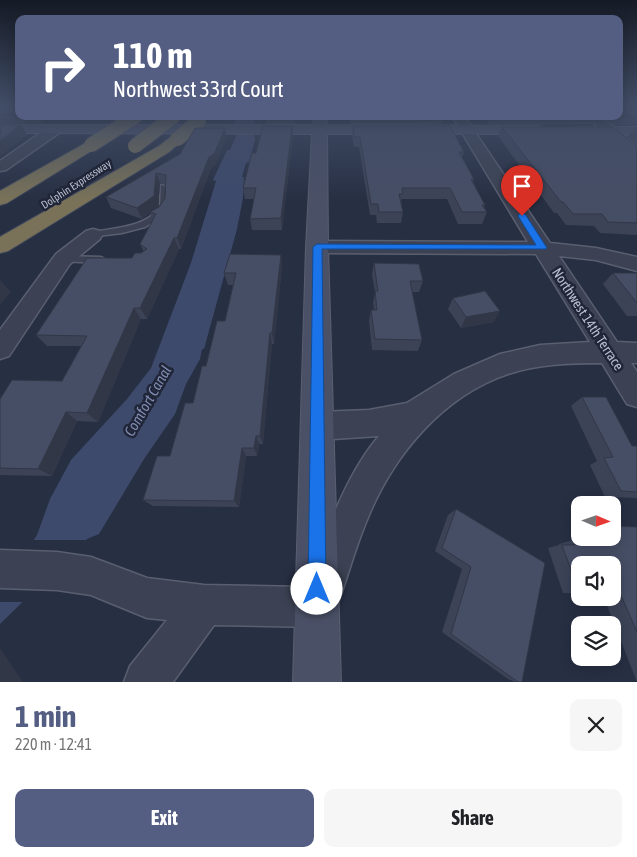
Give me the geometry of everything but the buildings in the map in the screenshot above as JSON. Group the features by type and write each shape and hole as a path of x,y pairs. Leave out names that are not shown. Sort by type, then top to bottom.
{"highway":[{"name":"Dolphin Expressway","path":"0,199 106,136"},
{"name":"Dolphin Expressway","path":"0,233 148,136"},
{"path":"0,246 181,136"}],"street":[{"path":"1,167 46,136"},
{"path":"317,682 317,247 320,136"},
{"name":"Northwest 14th Terrace","path":"470,136 637,395"},
{"path":"615,136 637,153"},
{"path":"0,349 63,260 94,235"},
{"path":"317,247 542,248 596,254 637,264"},
{"path":"317,607 352,512 383,456 420,412 453,388 508,363 542,356 637,353"},
{"path":"318,426 370,425 420,412"},
{"path":"0,569 57,571 91,576 147,598 204,605 317,607"},
{"path":"146,682 204,605"}],"lane":[{"path":"94,235 129,230 156,217 164,208 164,187"},
{"path":"63,260 108,260"}],"water":[{"name":"Comfort Canal","path":"236,136 254,136 255,140 249,162 246,163 242,177 244,177 243,198 237,229 204,349 202,349 200,359 186,384 175,414 144,459 99,534 87,539 0,624 0,573 27,550 37,535 50,499 71,460 127,399 151,368 191,263 216,181 213,180"}],"pier":[{"path":"31,540 88,540 26,602 0,602 0,570 25,548"}],"route":[{"path":"317,589 317,247 542,248 522,216"}]}
